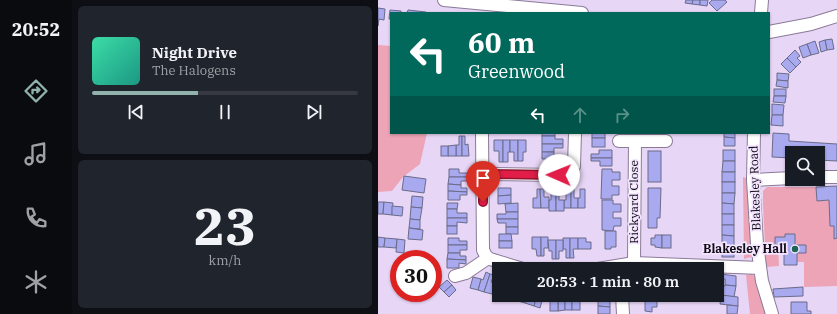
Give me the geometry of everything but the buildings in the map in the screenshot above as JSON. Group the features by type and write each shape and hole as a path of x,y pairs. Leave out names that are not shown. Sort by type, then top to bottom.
{"street":[{"path":"444,0 534,4 577,12"},
{"path":"762,0 762,12"},
{"path":"770,32 811,24 837,16"},
{"path":"482,134 482,245 488,258 498,262"},
{"path":"483,174 559,175 569,172 574,166 575,134"},
{"name":"Blakesley Road","path":"754,134 753,180 755,230 762,281 772,314"},
{"path":"619,141 666,141"},
{"name":"Rickyard Close","path":"634,262 635,141"},
{"path":"825,177 837,176"},
{"path":"753,180 785,178"},
{"path":"455,276 466,273 488,258"},
{"path":"724,267 760,268"},
{"path":"622,302 623,314"}],"shaded area":[{"path":"378,45 390,46 390,134 427,134 420,164 403,177 392,191 378,192"},
{"path":"743,177 746,178 753,253 751,257 744,259"},
{"path":"767,187 816,187 817,201 829,200 830,226 834,226 834,238 837,238 837,286 804,287 804,262 797,262 797,253 806,253 806,245 795,245 785,237 775,245 778,245 779,266 766,267 763,191"},
{"path":"752,274 755,277 767,314 750,314 746,275"}],"place":[{"name":"Blakesley Hall","path":"795,249"}],"route":[{"path":"483,202 483,174 559,175"}]}
